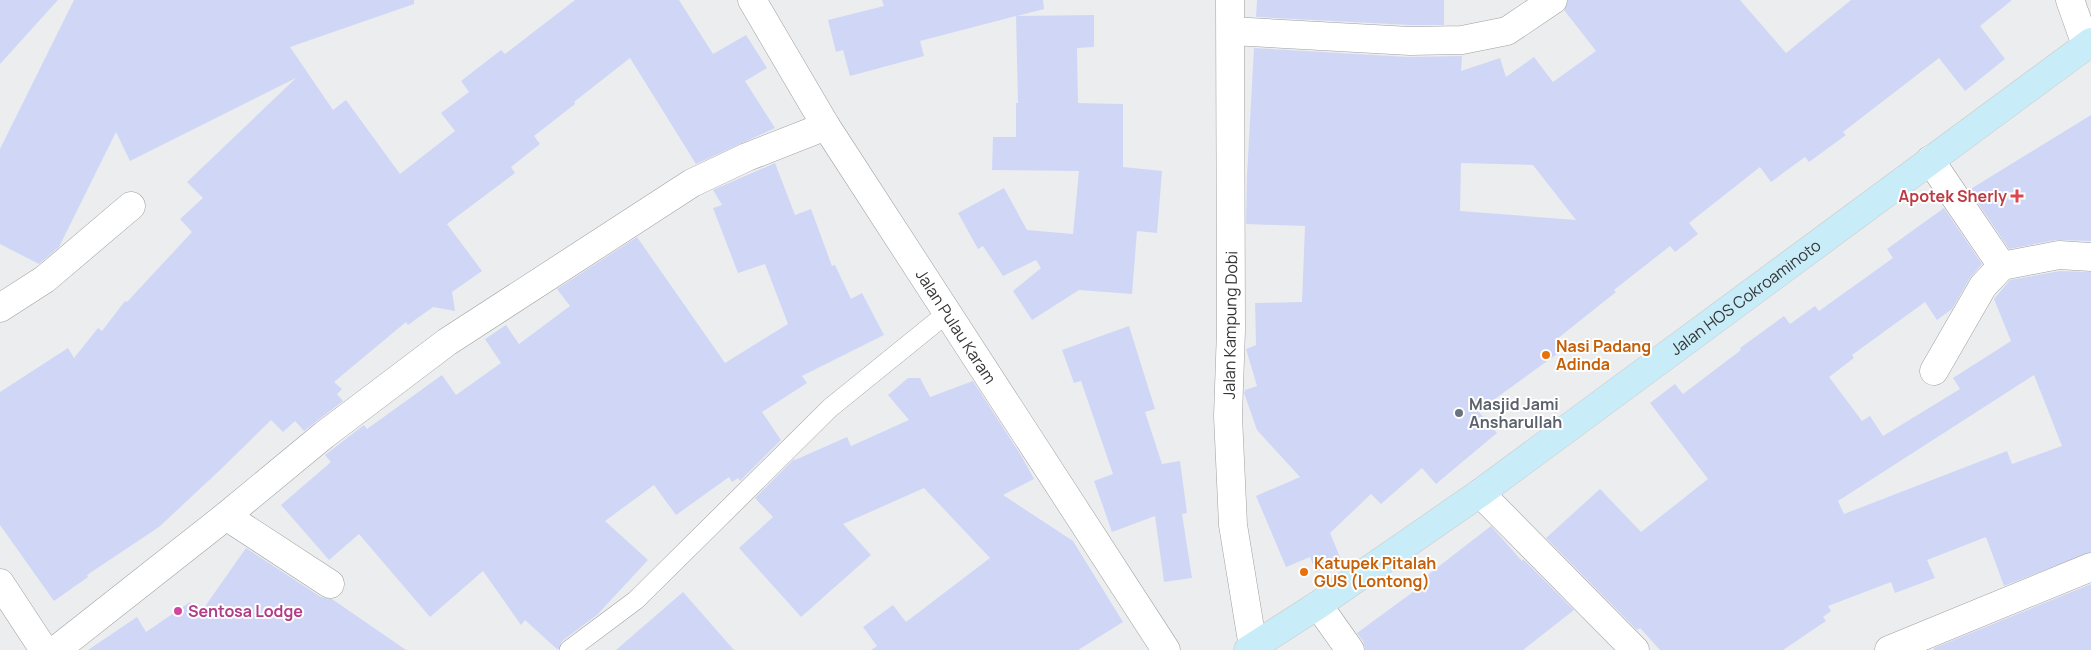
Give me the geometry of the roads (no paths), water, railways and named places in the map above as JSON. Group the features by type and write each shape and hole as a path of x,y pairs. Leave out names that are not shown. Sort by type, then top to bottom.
{"main road":[{"name":"Jalan HOS Cokroaminoto","path":"1250,649 1318,605 1480,493 2088,44"}],"street":[{"name":"Jalan Pulau Karam","path":"752,0 826,126 946,314 1166,650"},
{"name":"Jalan Kampung Dobi","path":"1230,0 1231,330 1228,416 1233,525 1250,649"},
{"path":"1231,31 1410,41 1462,40 1507,31 1553,0"},
{"path":"2070,0 2088,44"},
{"path":"56,650 226,516 324,435 447,342 692,182 826,126"},
{"path":"1930,160 2002,266"},
{"path":"0,308 45,280 130,206"},
{"path":"1934,370 1983,286 2002,266 2059,255 2091,257"},
{"path":"1480,493 1635,650"},
{"path":"226,516 330,584"},
{"path":"1889,650 2091,567"},
{"path":"0,583 44,650"},
{"path":"1318,605 1350,650"}],"lane":[{"path":"569,650 636,600 830,408 946,314"}],"place":[{"name":"Apotek Sherly","path":"2017,196"},
{"name":"Nasi Padang Adinda","path":"1546,355"},
{"name":"Masjid Jami Ansharullah","path":"1459,413"},
{"name":"Katupek Pitalah GUS (Lontong)","path":"1304,572"},
{"name":"Sentosa Lodge","path":"178,611"}]}
